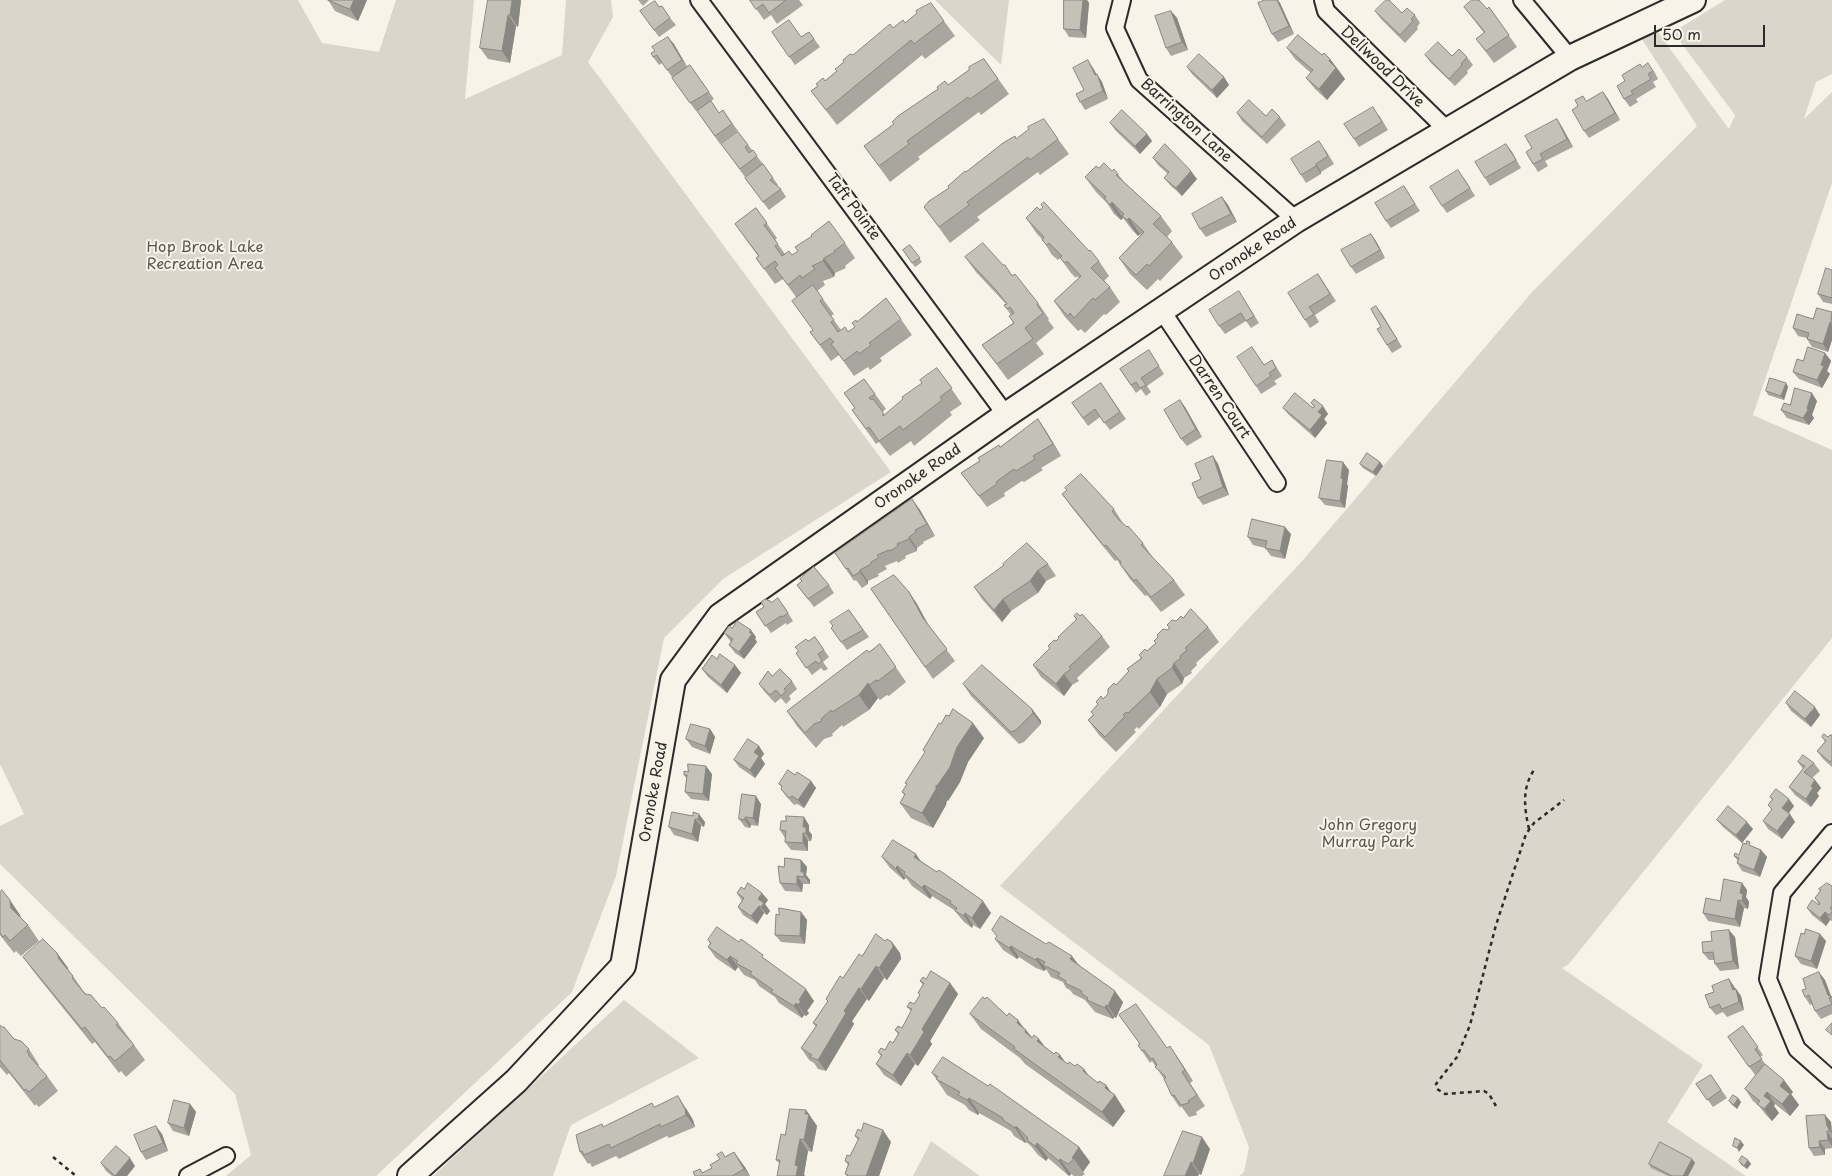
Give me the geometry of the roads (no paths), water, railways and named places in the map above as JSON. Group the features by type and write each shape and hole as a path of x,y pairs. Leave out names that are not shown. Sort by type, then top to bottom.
{"street":[{"name":"Taft Pointe","path":"699,0 1006,415"},
{"name":"Barrington Lane","path":"1122,0 1115,28 1139,80 1296,220"},
{"name":"Dellwood Drive","path":"1323,0 1326,11 1447,130"},
{"path":"1522,0 1570,58"},
{"name":"Oronoke Road","path":"410,1176 516,1081 623,966 673,680 720,616 1006,415 1296,220 1570,58 1693,0"},
{"name":"Darren Court","path":"1162,311 1277,483"},
{"path":"1832,833 1782,893 1768,979 1797,1049 1832,1080"},
{"path":"188,1176 226,1156"}],"park label":[{"name":"Hop Brook Lake Recreation Area","path":"205,256"},
{"name":"John Gregory Murray Park","path":"1368,834"}]}
